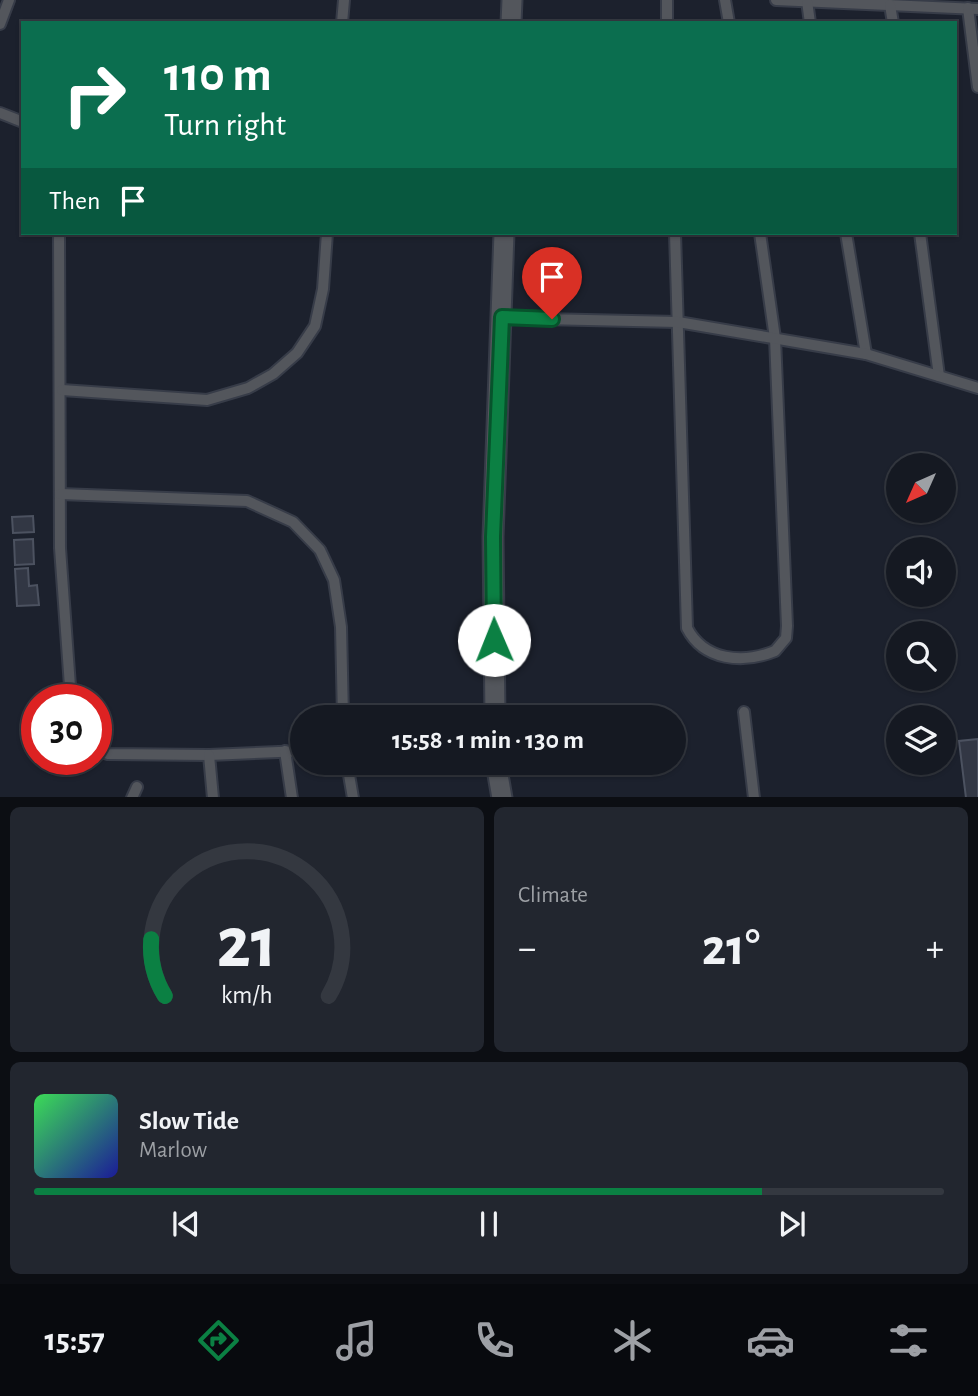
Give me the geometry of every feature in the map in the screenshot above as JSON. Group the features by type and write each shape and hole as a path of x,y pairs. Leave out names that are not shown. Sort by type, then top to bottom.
{"street":[{"path":"511,21 512,0"},
{"path":"495,705 493,537 505,235"},
{"path":"498,775 502,797"}],"lane":[{"path":"0,24 9,0"},
{"path":"342,21 344,0"},
{"path":"667,0 667,21"},
{"path":"725,0 729,21"},
{"path":"776,0 973,8 978,87"},
{"path":"807,1 810,21"},
{"path":"890,5 893,21"},
{"path":"0,113 21,121"},
{"path":"59,235 60,548 70,684"},
{"path":"61,390 207,400 248,388 273,374 297,353 315,326 323,289 327,235"},
{"path":"675,235 687,628 699,647 721,657 766,655 775,651 786,638 775,338 760,235"},
{"path":"846,235 866,354"},
{"path":"920,235 939,376"},
{"path":"502,317 678,323 866,354 978,388"},
{"path":"60,494 247,501 293,522 320,550 334,580 341,627 343,705"},
{"path":"744,712 754,797"},
{"path":"285,751 292,797"},
{"path":"112,754 209,755 290,751"},
{"path":"209,755 213,797"},
{"path":"348,775 353,797"}],"building":[{"path":"33,516 34,532 13,533 12,517"},
{"path":"33,539 34,564 15,565 14,540"},
{"path":"28,568 29,586 37,585 39,605 17,606 15,569"},
{"path":"978,739 978,797 966,797 959,741"}],"route":[{"path":"494,640 493,537 502,317 552,319"}]}
